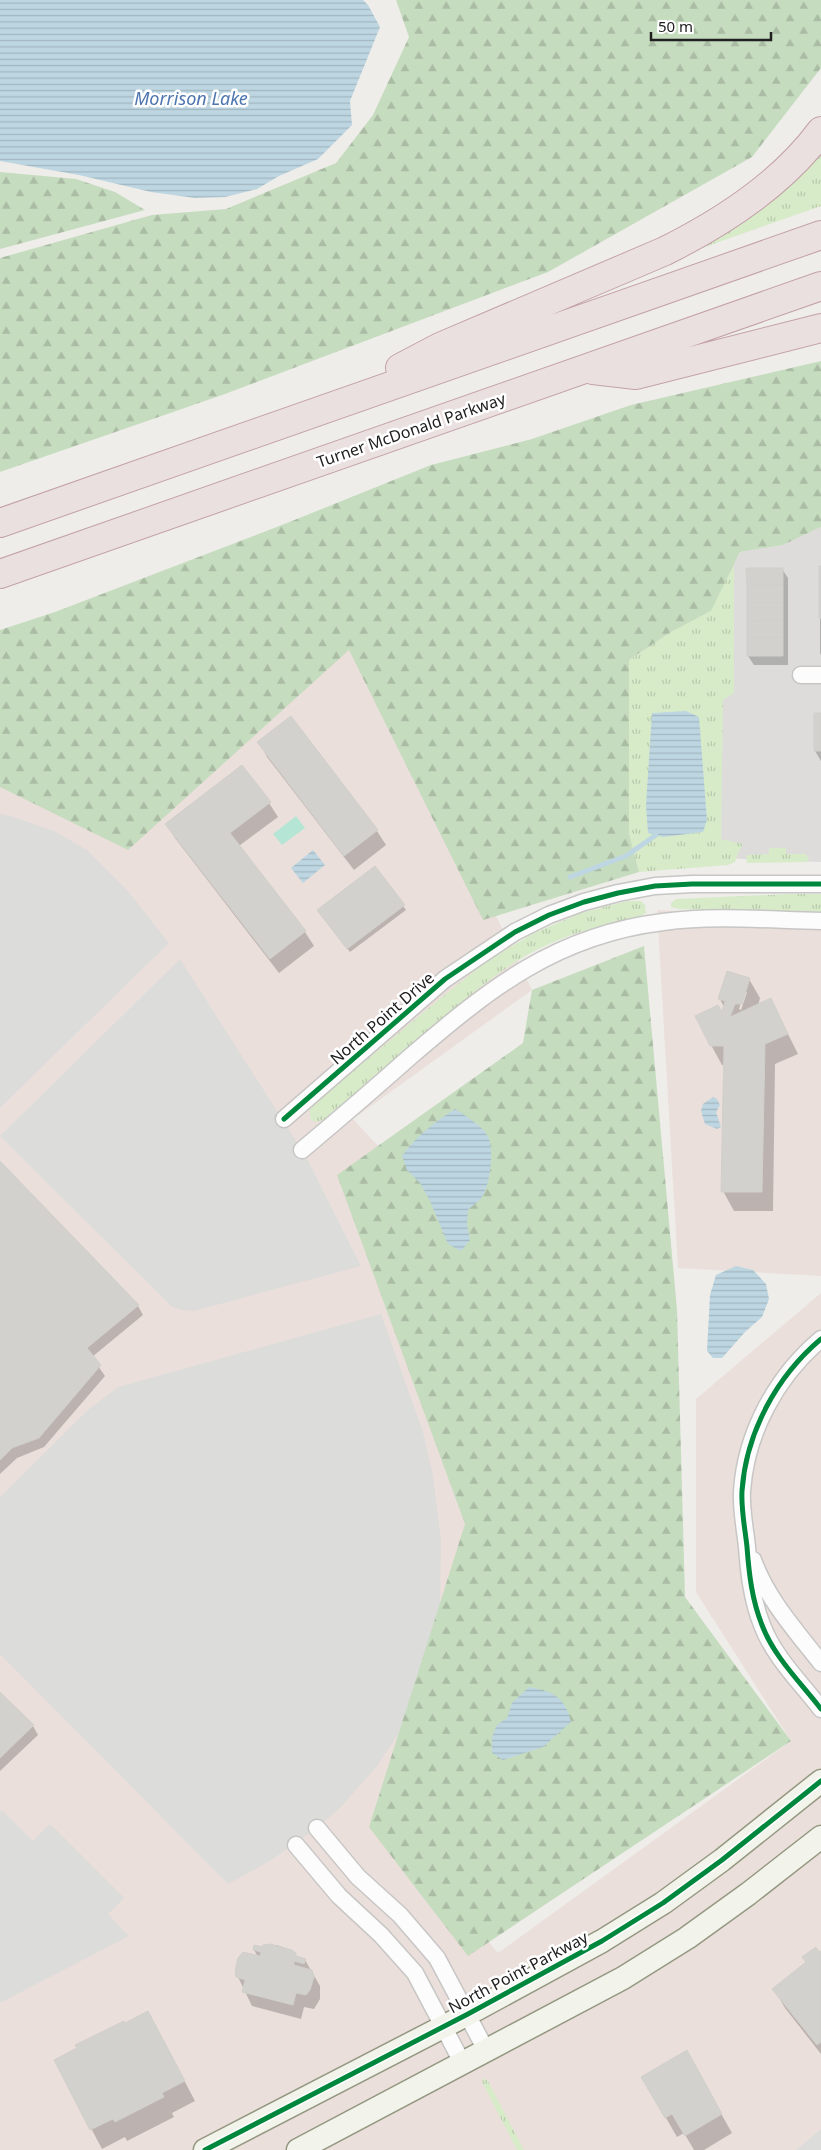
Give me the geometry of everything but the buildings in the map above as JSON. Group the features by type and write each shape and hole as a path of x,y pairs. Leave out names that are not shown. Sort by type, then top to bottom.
{"highway":[{"path":"326,408 440,347 665,251 700,234 762,190 790,166 821,131"},
{"path":"0,523 821,235"},
{"name":"Turner McDonald Parkway","path":"0,574 821,286"},
{"path":"587,369 636,375 821,328"}],"street":[{"path":"801,675 821,675"},
{"name":"North Point Drive","path":"284,1120 445,979 515,932 548,915 618,893 654,886 692,884 821,884"},
{"path":"302,1150 468,1008 516,974 563,948 602,934 662,922 697,919 821,921"},
{"path":"821,1339 791,1368 762,1414 753,1439 742,1489 742,1516 754,1602 762,1627 776,1651 821,1709"},
{"path":"747,1544 755,1567 768,1590 821,1664"},
{"name":"North Point Parkway","path":"205,2150 468,2014 602,1942 662,1903 722,1860 821,1781"},
{"path":"317,1828 358,1877 400,1915 421,1937 437,1958 487,2052"},
{"path":"298,2150 487,2052 623,1978 687,1938 748,1894 821,1837"},
{"path":"296,1845 339,1896 400,1955 414,1974 463,2064"}],"shaded area":[{"path":"821,527 821,862 720,858 711,611 740,552 783,545"},
{"path":"355,626 532,990 353,1119 379,1147 501,1642 398,1836 498,1953 791,1741 696,1592 696,1399 821,1293 821,2150 0,2150 0,727"},
{"path":"0,814 54,831 87,850 127,890 169,943 0,1108"},
{"path":"657,910 821,920 821,1276 678,1268"},
{"path":"180,959 305,1155 361,1266 194,1311 172,1307 0,1136"},
{"path":"381,1314 423,1432 433,1475 441,1542 440,1607 408,1719 377,1766 340,1808 317,1828 270,1861 228,1884 0,1654 0,1497 88,1410 118,1387"},
{"path":"2,1810 33,1841 50,1824 124,1898 108,1914 129,1936 0,2003 0,1812"},
{"path":"820,2130 821,2150 796,2150"}],"green space":[{"path":"396,0 821,0 821,68 752,157 548,272 225,394 0,472 0,258 152,215 226,209 336,163 373,115 409,37"},
{"path":"821,141 821,206 699,249 697,242"},
{"path":"0,172 76,179 115,192 145,210 0,249"},
{"path":"821,361 821,527 783,545 740,552 711,611 671,632 629,660 629,833 639,872 483,920 349,650 128,850 0,787 0,630 55,612 287,523 431,465 532,439 631,405"},
{"path":"734,564 734,693 723,700 721,839 743,844 735,862 728,865 639,872 629,833 629,660 671,632 711,611"},
{"path":"296,816 305,828 282,845 273,834"},
{"path":"769,848 786,848 786,854 806,854 809,859 807,862 747,863 746,855 769,854"},
{"path":"821,894 821,912 679,909 671,907 671,903 676,899"},
{"path":"627,901 641,901 645,905 646,913 639,917 571,935 524,957 466,999 325,1119 316,1122 311,1120 309,1108 487,961 532,934 581,913"},
{"path":"644,946 677,1310 685,1597 791,1741 468,1956 369,1827 465,1524 337,1175 523,1043 532,990"},
{"path":"482,2078 488,2081 524,2150 517,2150 483,2084"}],"water":[{"name":"Morrison Lake","path":"0,0 363,0 368,5 380,27 350,101 352,125 318,159 279,176 257,189 225,197 195,198 151,192 79,175 0,161"},
{"path":"686,711 699,717 707,820 703,832 663,837 648,833 646,805 652,713"},
{"path":"313,850 325,865 303,883 291,868"},
{"path":"713,1097 717,1099 720,1105 716,1112 721,1127 717,1129 705,1124 701,1111 703,1104"},
{"path":"455,1109 475,1122 484,1131 489,1139 491,1152 485,1191 481,1199 468,1210 467,1224 470,1240 461,1251 448,1244 430,1201 420,1183 407,1170 402,1156 426,1130"},
{"path":"736,1266 753,1270 766,1284 769,1299 762,1317 745,1332 722,1358 713,1358 707,1351 710,1295 716,1275"},
{"path":"529,1687 545,1691 562,1701 571,1722 543,1747 503,1760 492,1753 492,1737 497,1725 507,1718 512,1703"}],"waterway":[{"path":"570,877 626,856 656,835"}],"cycle path":[{"path":"284,1119 445,979 515,932 549,915 584,902 655,886 692,884 821,884"},
{"path":"821,1339 791,1370 766,1407 750,1448 742,1491 752,1587 762,1625 773,1648 821,1709"},
{"path":"205,2150 468,2014 602,1941 663,1903 722,1860 821,1781"}]}
